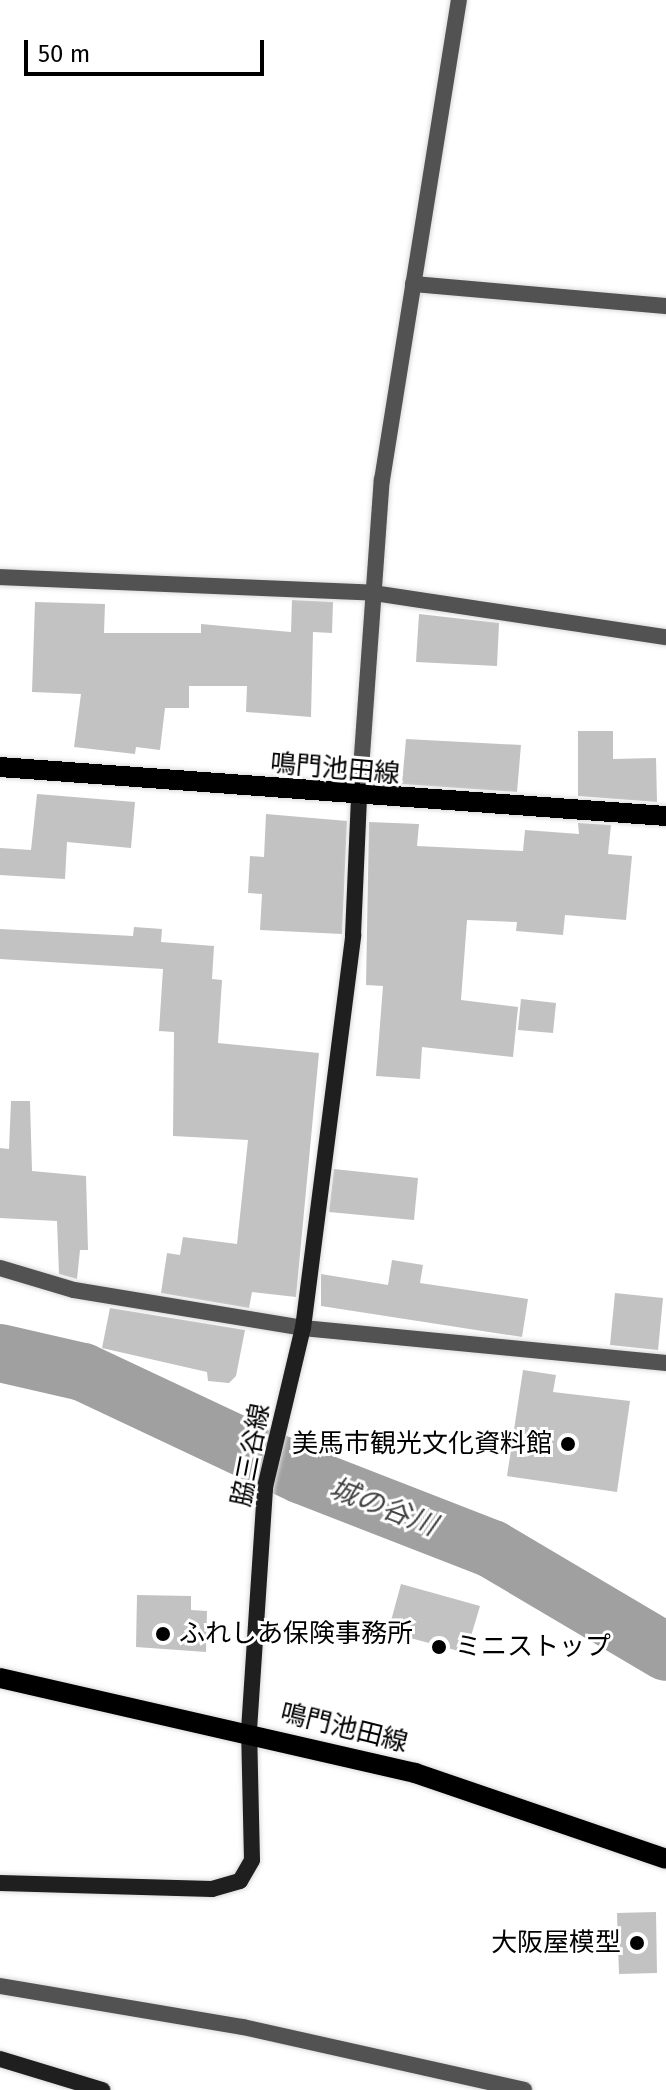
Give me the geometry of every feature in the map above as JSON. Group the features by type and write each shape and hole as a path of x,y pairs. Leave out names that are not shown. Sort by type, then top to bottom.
{"main road":[{"name":"鳴門池田線","path":"0,767 359,797 666,816"},
{"name":"脇三谷線","path":"0,1883 212,1889 240,1881 252,1860 255,1827 249,1730 265,1487 303,1328 353,935 359,797"},
{"name":"鳴門池田線","path":"0,1678 249,1730 415,1773 666,1859"},
{"path":"0,2059 102,2090"}],"street":[{"path":"359,797 382,480 459,0"},
{"path":"413,284 666,306"},
{"path":"0,577 374,593 666,637"},
{"path":"0,1268 74,1290 303,1328 666,1363"},
{"path":"0,1986 243,2027 524,2090"}],"building":[{"path":"292,600 333,602 332,633 313,632 311,717 246,712 247,686 189,686 189,708 165,708 160,750 136,747 135,754 74,747 81,694 32,692 35,602 105,604 104,633 201,633 201,624 291,632"},
{"path":"419,614 499,623 497,666 416,662"},
{"path":"578,731 613,731 613,759 656,758 657,802 578,796"},
{"path":"406,739 521,745 517,792 402,784"},
{"path":"37,794 135,802 131,848 67,842 65,879 0,875 0,848 31,850"},
{"path":"266,814 347,821 342,934 260,930 262,894 248,893 250,856 264,857"},
{"path":"369,822 419,824 417,846 523,851 525,830 579,834 578,823 611,825 608,854 632,856 626,920 565,915 563,935 516,931 517,922 467,920 461,1000 518,1007 513,1057 422,1047 420,1079 376,1076 383,986 366,985"},
{"path":"134,927 162,929 161,942 214,946 212,979 222,980 218,1043 319,1053 296,1297 252,1292 249,1308 161,1293 167,1253 180,1255 183,1237 237,1244 248,1140 173,1136 174,1032 159,1031 163,969 0,959 0,929 133,936"},
{"path":"521,999 556,1003 553,1033 518,1030"},
{"path":"11,1101 30,1101 32,1171 86,1176 88,1250 80,1250 77,1279 59,1274 57,1221 0,1218 0,1148 9,1149"},
{"path":"334,1169 418,1178 414,1220 329,1212"},
{"path":"392,1260 423,1265 420,1283 528,1299 522,1337 321,1306 321,1274 388,1285"},
{"path":"615,1293 663,1298 658,1350 610,1345"},
{"path":"110,1308 245,1330 236,1376 229,1383 208,1381 207,1372 102,1348"},
{"name":"美馬市観光文化資料館","path":"523,1370 556,1375 553,1392 630,1401 617,1492 507,1476"},
{"path":"401,1584 480,1606 466,1653 388,1632"},
{"path":"137,1595 191,1596 191,1610 207,1611 206,1652 136,1647"},
{"name":"大阪屋模型","path":"656,1912 657,1973 619,1974 617,1913"}],"waterway":[{"name":"城の谷川","path":"0,1353 83,1372 302,1475 492,1549 666,1652"}],"place":[{"name":"美馬市観光文化資料館","path":"568,1444"},
{"name":"ふれしあ保険事務所","path":"163,1634"},
{"name":"ミニストップ","path":"439,1647"},
{"name":"大阪屋模型","path":"637,1943"}]}
